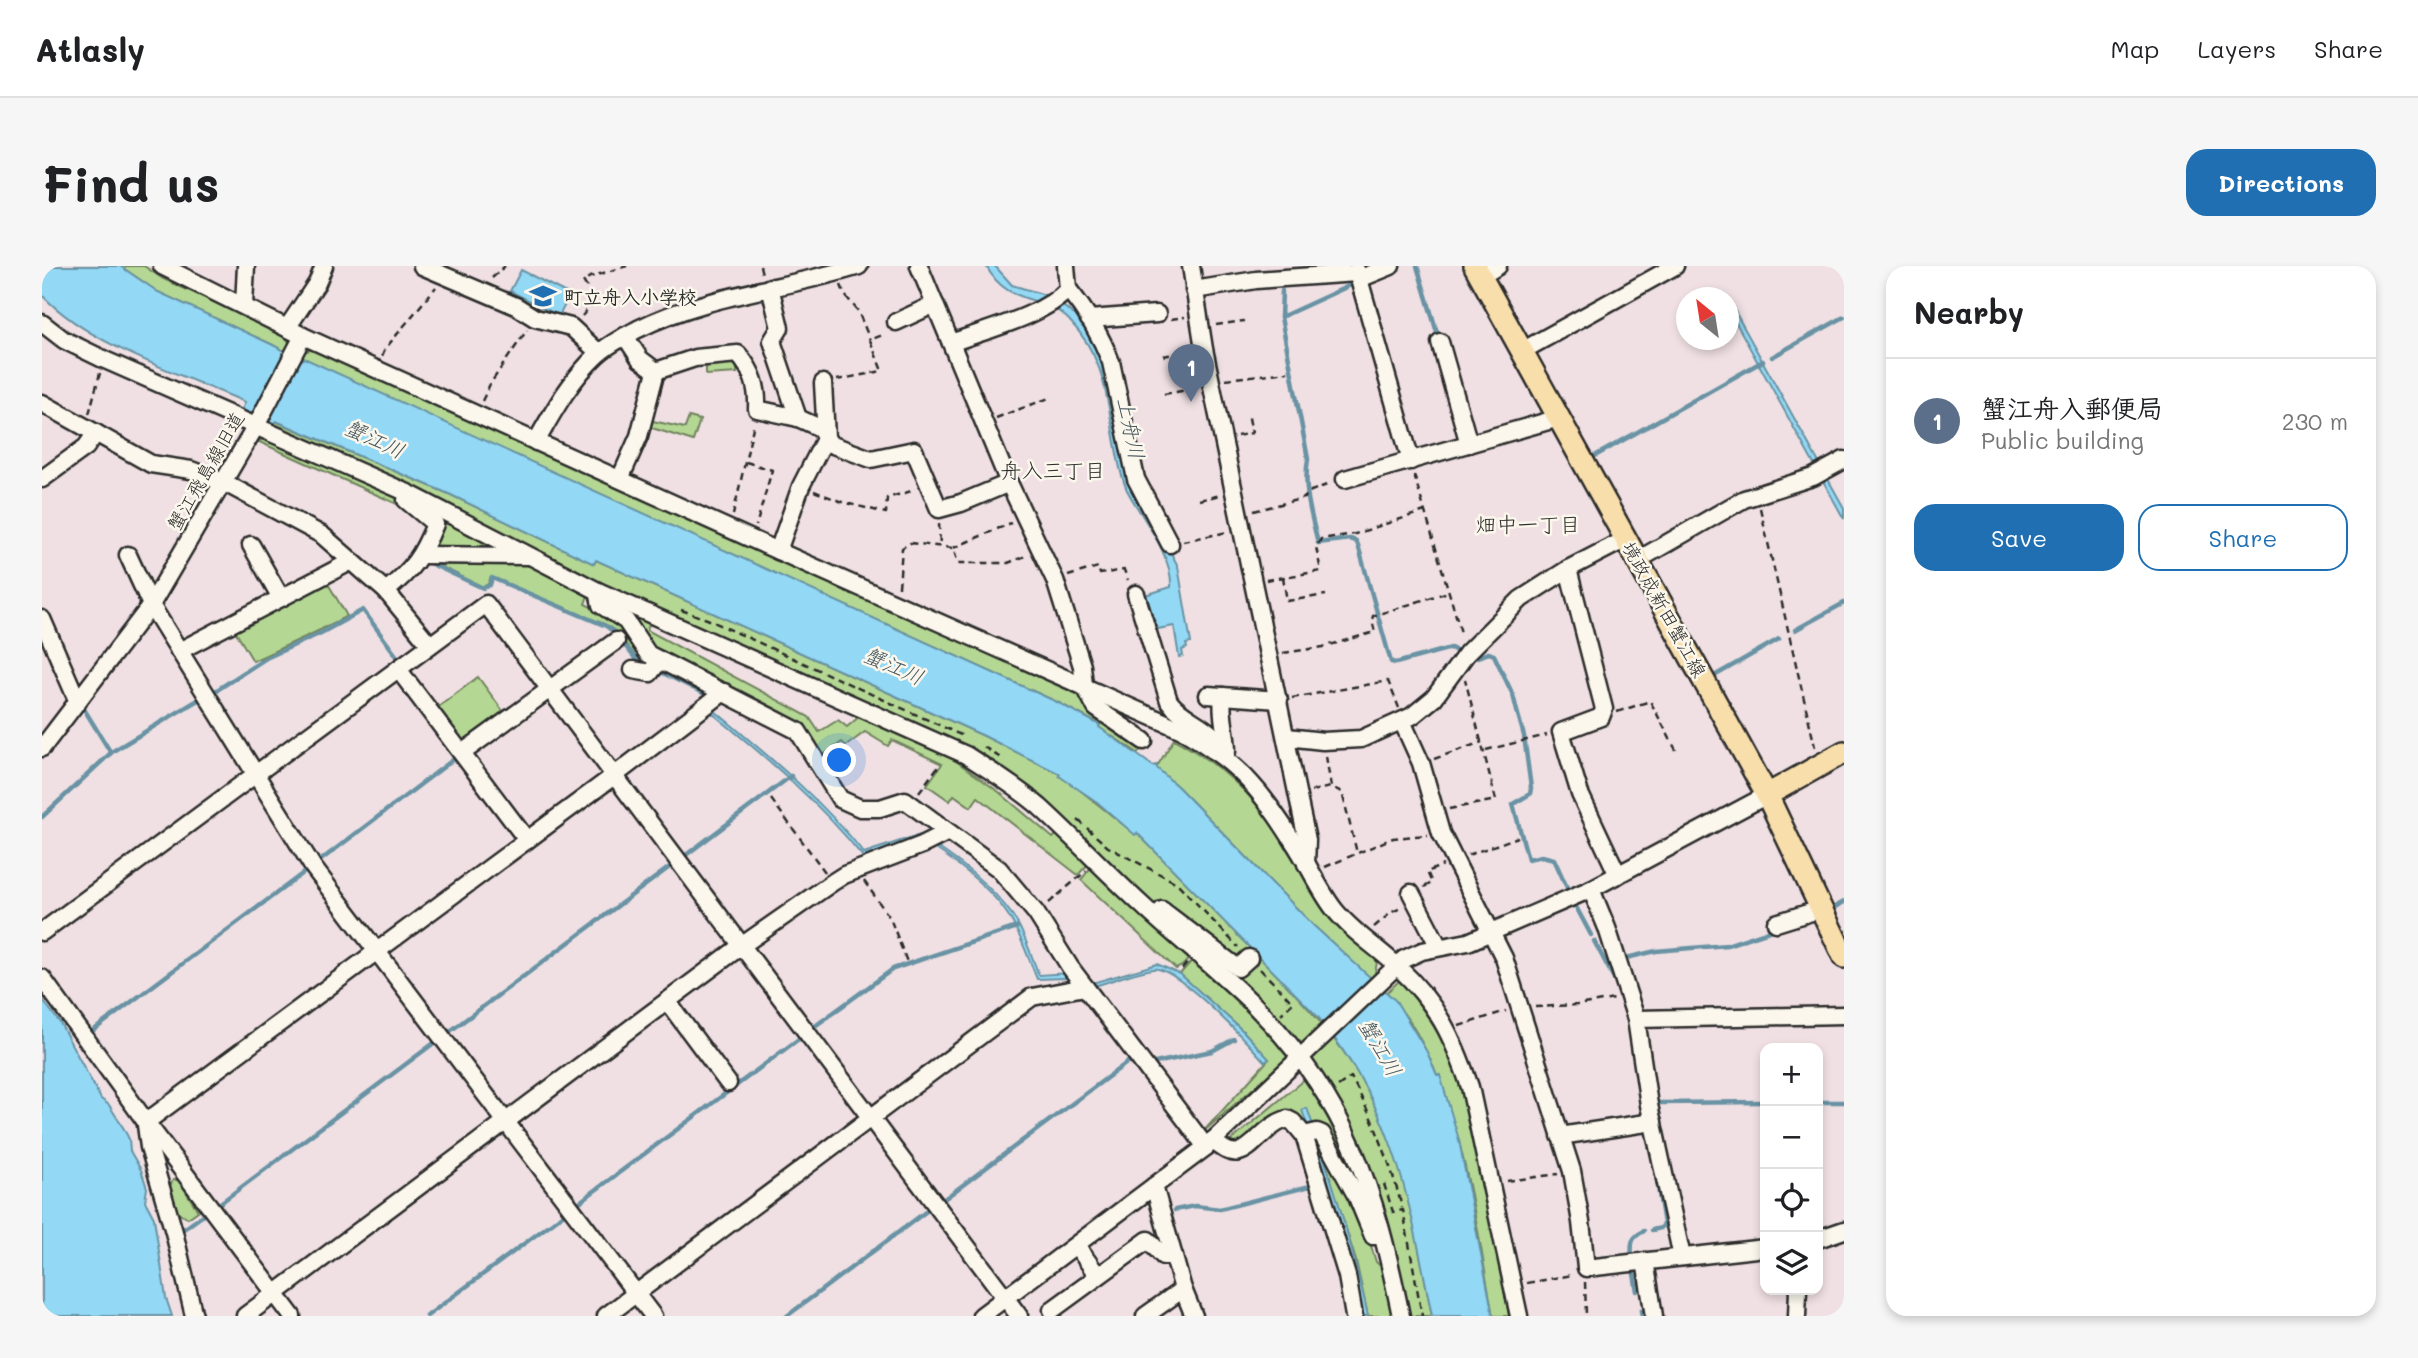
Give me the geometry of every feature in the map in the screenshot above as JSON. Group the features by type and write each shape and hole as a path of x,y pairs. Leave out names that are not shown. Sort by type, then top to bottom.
{"main road":[{"name":"境政成新田蟹江線","path":"1485,269 1522,351 1767,795 1844,957"},
{"path":"1767,795 1844,752"}],"street":[{"path":"162,266 287,328 300,343 376,369 778,551 1084,685 1182,730 1226,758 1252,782 1294,842 1334,908 1393,969 1430,1001 1458,1051 1470,1087 1520,1316"},
{"path":"244,306 246,266"},
{"path":"287,328 317,283 324,266"},
{"path":"422,266 516,306 535,318 570,327 599,353"},
{"path":"536,442 565,392 599,353 625,336 701,303 859,266"},
{"path":"919,266 983,423 1055,580 1076,644 1084,685 1096,708 1144,741"},
{"path":"951,343 1045,308 1063,294 1066,266"},
{"path":"1191,266 1204,349 1287,737 1307,840 1309,868"},
{"path":"1194,290 1256,280 1357,273 1391,266"},
{"path":"1522,351 1675,266"},
{"path":"1357,273 1411,461"},
{"path":"770,287 780,328 772,341 798,418"},
{"path":"1063,294 1089,319 1104,344 1111,362 1136,479 1170,544"},
{"path":"895,326 935,304"},
{"path":"1089,319 1164,317"},
{"path":"42,323 64,340 105,360 257,424 386,484 598,591 966,755 1038,806 1143,907 1253,1005 1303,1056 1331,1101 1363,1167 1374,1202 1400,1315"},
{"path":"625,336 640,359 656,371"},
{"path":"1440,342 1469,444"},
{"name":"蟹江飛島線旧道","path":"42,748 151,605 257,424 300,343"},
{"path":"656,371 695,358 738,354 750,368 758,395 757,409 798,418 820,428 830,444 871,459 914,450 939,509 1009,483"},
{"path":"620,478 639,436 656,371"},
{"path":"778,551 801,486 826,437 823,383"},
{"path":"42,403 151,464 191,470 223,482 322,535 386,591 430,645"},
{"path":"1345,479 1559,418"},
{"path":"42,479 86,447 91,430"},
{"path":"1637,560 1744,499 1822,472 1844,460"},
{"path":"386,484 435,524 422,555 386,591"},
{"path":"1287,737 1323,741 1361,738 1403,721 1434,698 1464,658 1521,599 1568,569 1626,538"},
{"path":"251,545 281,598"},
{"path":"128,555 151,605 313,867 653,1316"},
{"path":"422,555 532,556"},
{"path":"179,651 352,561"},
{"path":"1568,569 1604,709 1601,717 1560,732 1580,794 1618,874"},
{"path":"598,591 601,605 626,621 648,653 798,731 840,799 860,808 880,808 905,800 934,839 999,869 1036,913 1085,987 1209,1143 1231,1154 1241,1153 1278,1122 1287,1119 1310,1134 1322,1134 1357,1196 1379,1252 1388,1258"},
{"path":"1136,594 1169,701 1176,711 1217,739 1226,758"},
{"path":"42,932 486,604 1019,1316"},
{"path":"42,619 78,702"},
{"path":"462,753 616,641"},
{"path":"633,670 650,673 660,660"},
{"path":"398,669 527,840"},
{"path":"146,1122 724,692"},
{"path":"1226,758 1227,738 1221,708 1215,696 1279,700"},
{"path":"1403,721 1421,763 1441,834 1504,958 1572,1171 1586,1270 1760,1249"},
{"path":"981,1316 1209,1143 1404,959 1422,951 1468,943 1591,889 1767,795"},
{"path":"245,1316 741,946 833,882 934,839"},
{"path":"1591,889 1607,928 1636,1019 1653,1122 1682,1257"},
{"path":"1414,898 1439,947"},
{"path":"1143,907 1162,910 1238,968 1249,958"},
{"path":"1776,923 1821,909"},
{"path":"42,978 292,1316"},
{"path":"606,1316 1032,997 1085,987"},
{"path":"667,1001 729,1083"},
{"path":"1636,1019 1844,1015"},
{"path":"146,1122 149,1147 174,1232 194,1316"},
{"path":"1560,1136 1653,1122"},
{"path":"1310,1134 1347,1276 1354,1316"},
{"path":"1154,1186 1183,1289 1194,1316"},
{"path":"1823,1237 1844,1230"},
{"path":"1052,1310 1148,1240 1163,1256 1174,1255"},
{"path":"1076,1245 1098,1276"},
{"path":"1645,1261 1654,1316"},
{"path":"1145,1316 1183,1289"},
{"path":"1797,1316 1798,1295"}],"path":[{"path":"570,327 596,302 583,281 590,276 627,266"},
{"path":"823,383 882,371 858,312 845,295 837,273"},
{"path":"376,369 386,349 445,276"},
{"path":"1164,317 1200,321 1244,320"},
{"path":"475,414 491,384 535,318"},
{"path":"870,340 895,326"},
{"path":"1163,356 1204,349"},
{"path":"1164,394 1288,372"},
{"path":"91,430 99,374"},
{"path":"983,423 1049,398"},
{"path":"730,529 757,409"},
{"path":"1224,439 1252,433 1248,414"},
{"path":"1411,461 1446,579 1496,800 1435,812"},
{"path":"746,462 772,470 752,539"},
{"path":"1170,544 1241,522 1345,479"},
{"path":"801,486 842,502 886,513 887,498 928,486"},
{"path":"1199,499 1235,492"},
{"path":"1757,495 1819,766"},
{"path":"939,509 940,546"},
{"path":"1254,583 1321,570 1316,547 1321,539 1355,534 1424,511"},
{"path":"898,604 902,548 911,543 953,548 1025,518"},
{"path":"953,548 958,563 1008,563 1040,551"},
{"path":"1055,580 1098,567 1100,574 1124,570 1133,594 1136,594"},
{"path":"1283,577 1287,601 1326,595"},
{"path":"1269,655 1323,647 1375,632 1373,616 1448,592"},
{"path":"1279,700 1388,681 1403,721"},
{"path":"1601,717 1650,701 1676,750"},
{"path":"1485,751 1560,732"},
{"path":"1323,741 1332,786"},
{"path":"1421,763 1482,742"},
{"path":"910,804 940,764"},
{"path":"1298,794 1332,786 1342,792 1357,853"},
{"path":"771,799 833,882"},
{"path":"1309,868 1393,838 1441,834"},
{"path":"856,870 890,918 907,962"},
{"path":"1036,913 1080,877"},
{"path":"1363,937 1392,912 1414,898"},
{"path":"1447,1031 1520,1007 1577,1005 1618,999"},
{"path":"1338,1086 1351,1077 1374,1121 1403,1210"},
{"path":"1492,1184 1572,1171"},
{"path":"1514,1286 1586,1270 1586,1316"}],"green space":[{"path":"120,266 144,266 163,279 284,334 290,344 285,352 158,292"},
{"path":"313,349 1086,698 1144,745 1138,753 1098,727 1099,724 1057,702 298,358 301,353"},
{"path":"737,358 737,373 706,375 706,360"},
{"path":"689,417 700,420 693,441 646,426 648,420 685,428"},
{"path":"265,419 449,494 594,564 596,560 984,736 1060,774 1137,833 1306,1006 1353,1065 1378,1110 1405,1185 1432,1316 1405,1316 1376,1196 1309,1062 1033,796 590,579 265,425"},
{"path":"255,440 276,440 384,487 415,512"},
{"path":"419,502 512,553 429,552 442,521"},
{"path":"423,558 528,560 590,590 585,604 618,620 652,665 636,657 615,631 606,625 491,577 483,587"},
{"path":"327,582 347,616 253,661 234,629"},
{"path":"615,601 651,619 647,630 809,717 819,732 838,720 847,727 860,716 953,759 999,792 1053,838 1057,834 1089,863 1078,875 978,797 971,807 954,795 950,801 927,785 942,764 892,740 888,746 865,732 846,746 842,742 819,758 801,729 653,652"},
{"path":"478,677 506,715 465,746 437,708"},
{"path":"1174,739 1229,776 1257,805 1283,840 1319,902 1378,957 1372,980 1156,768"},
{"path":"1092,866 1193,955 1176,969 1081,880"},
{"path":"1195,957 1248,1007 1290,1056 1202,1133 1269,1059 1243,1031 1180,974"},
{"path":"1399,981 1421,1007 1443,1042 1462,1091 1485,1187 1509,1316 1493,1316 1465,1164 1443,1090 1410,1022 1386,993"},
{"path":"1307,1077 1351,1151 1339,1157 1324,1131 1315,1124 1305,1128 1301,1117 1287,1111 1280,1113 1235,1146 1227,1144"},
{"path":"1318,1138 1364,1223 1376,1262 1385,1270 1394,1310 1392,1316 1368,1316 1356,1261"},
{"path":"173,1180 179,1180 198,1211 188,1218 177,1213 169,1188"}],"water":[{"name":"蟹江川","path":"42,266 120,266 158,292 302,360 304,358 1057,702 1100,725 1099,727 1153,766 1156,765 1314,926 1396,1001 1427,1052 1437,1075 1440,1075 1459,1140 1493,1316 1432,1316 1396,1159 1365,1087 1318,1017 1137,833 1135,835 1097,802 1059,776 1060,774 984,736 596,560 594,564 449,494 276,421 274,423 242,410 245,402 110,344 62,313 42,295"},
{"path":"986,266 995,266 1012,285 1052,297 1073,314 1078,312 1100,346 1134,485 1178,566 1191,643 1186,644 1187,648 1182,650 1183,656 1179,657 1174,626 1152,630 1142,596 1171,587 1170,575 1162,549 1133,501 1121,473 1106,393 1090,348 1059,311 1005,288"},
{"path":"521,270 570,295 559,316 510,291"},
{"path":"1739,319 1844,508 1844,519 1739,328"},
{"path":"715,711 812,796 864,853 918,835 957,861 982,881 1013,916 1039,975 1068,973 1067,978 1037,979 1015,927 993,896 956,863 918,838 864,858 811,799 712,713"},
{"path":"1157,964 1180,974 1243,1031 1269,1059 1265,1062 1198,995 1158,969 1094,986 1092,983"},
{"path":"42,999 60,1023 101,1099 109,1105 129,1139 130,1151 147,1188 145,1201 154,1218 166,1298 172,1316 42,1316"},
{"path":"1307,1108 1341,1211 1368,1316 1363,1316 1336,1212 1302,1110"}],"waterway":[{"path":"1417,266 1439,339"},
{"path":"1281,317 1353,284"},
{"path":"1282,291 1281,317 1308,459 1307,491 1318,543 1350,539 1356,541 1391,662 1396,663 1451,648 1471,659 1489,653 1494,655 1513,695 1524,736 1531,788 1530,794 1513,804 1528,859 1542,856 1554,859 1569,892"},
{"path":"1772,357 1844,317"},
{"path":"1595,456 1763,361"},
{"path":"425,561 483,588 490,585 492,578 606,626 635,658 651,666"},
{"path":"1795,630 1844,603"},
{"path":"214,692 266,658 363,610 398,658"},
{"path":"1716,675 1779,639"},
{"path":"659,671 711,697"},
{"path":"42,817 113,751 198,700"},
{"path":"84,709 111,753"},
{"path":"321,860 454,759"},
{"path":"682,858 791,776"},
{"path":"449,1032 671,866"},
{"path":"90,1033 306,871"},
{"path":"1835,907 1844,902"},
{"path":"1574,903 1591,935"},
{"path":"811,1029 893,969 1017,927"},
{"path":"1622,959 1656,951 1727,945 1778,928"},
{"path":"1594,941 1618,986"},
{"path":"577,1204 800,1038"},
{"path":"1150,1064 1212,1051 1234,1039"},
{"path":"219,1204 434,1043"},
{"path":"940,1202 1132,1059"},
{"path":"1659,1103 1760,1102"},
{"path":"1823,1102 1844,1102"},
{"path":"1652,1230 1661,1228 1664,1224 1654,1163"},
{"path":"1175,1210 1195,1206 1220,1209 1314,1185"},
{"path":"787,1316 928,1210"},
{"path":"427,1316 564,1214"},
{"path":"181,1231 202,1216"},
{"path":"1632,1259 1632,1242 1644,1231"},
{"path":"1633,1268 1637,1291"},
{"path":"1641,1311 1642,1316"}],"place":[{"name":"町立舟入小学校","path":"543,296"},
{"name":"蟹江舟入郵便局","path":"1191,402"}],"district":[{"name":"舟入三丁目","path":"1053,469"},
{"name":"畑中一丁目","path":"1528,523"}],"water label":[{"name":"上舟川","path":"1132,428"}]}
